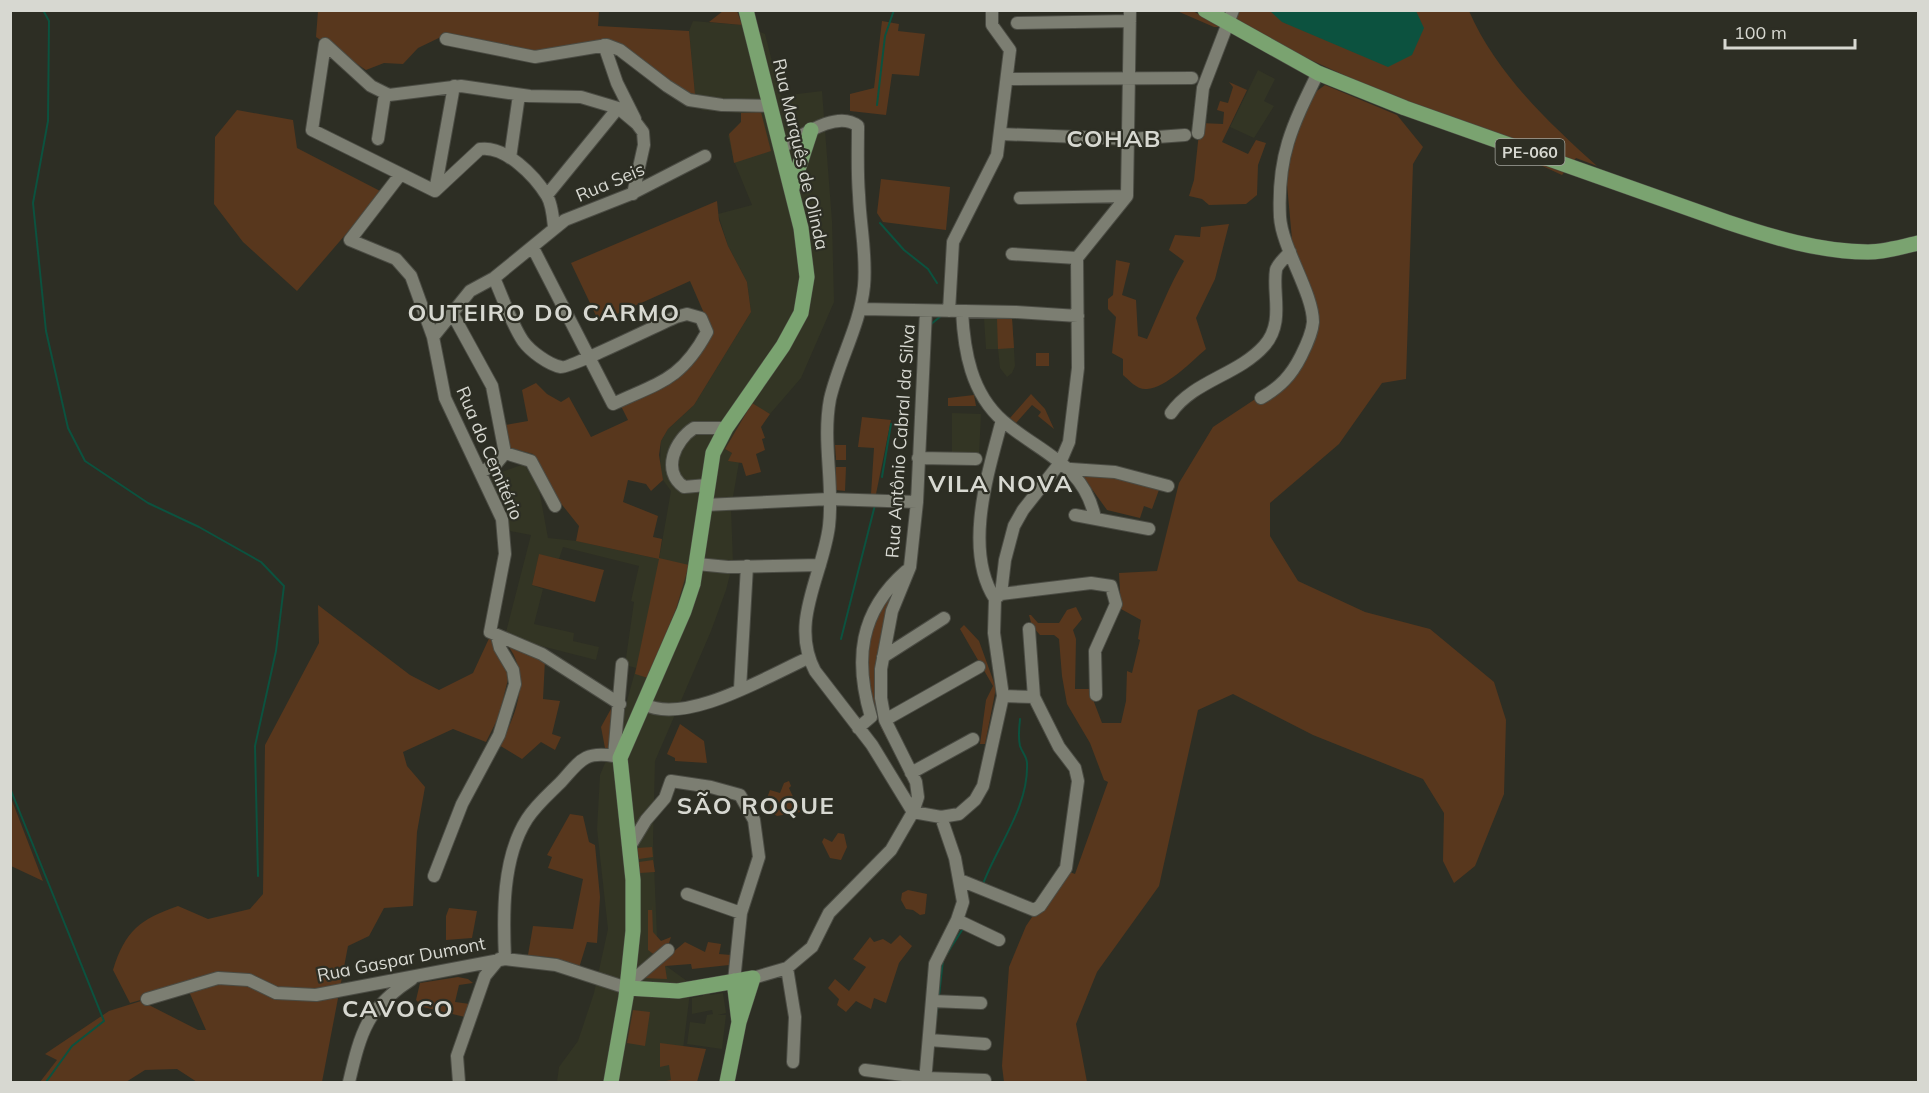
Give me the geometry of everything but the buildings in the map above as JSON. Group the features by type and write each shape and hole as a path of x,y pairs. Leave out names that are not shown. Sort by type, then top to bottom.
{"main road":[{"name":"Rua Marquês de Olinda","path":"611,1083 627,986 634,897 617,757 644,704 684,611 697,564 713,453 726,428 783,346 803,305 807,277 805,251 792,188 746,10"},
{"name":"PE-060","path":"1205,10 1231,17 1318,73 1405,108 1705,215 1779,238 1828,249 1869,252 1918,243"},
{"path":"792,188 811,130"},
{"path":"627,986 678,991 753,978 740,1022 728,1083"},
{"path":"734,981 740,1022"}],"street":[{"name":"Rua Antônio Cabral da Silva","path":"913,812 918,793 911,773 885,720 881,698 883,657 892,611 910,567 918,458 939,311 952,242 991,171 1001,134 1010,50 992,25 992,10"},
{"path":"782,147 828,122 851,122 858,126 859,196 865,244 862,309 834,385 827,418 829,527 805,621 808,658 827,690 872,745 913,812 941,817 964,811 980,792 1003,696 994,633 1005,560 1014,526 1023,510 1065,466 1075,405 1077,258 1127,196 1130,139 1130,16 1017,23"},
{"path":"1001,134 1130,139 1192,134 1203,87 1231,17"},
{"path":"446,39 535,57 604,45 620,50 667,87 689,100 722,105 771,106"},
{"path":"435,191 316,134 312,126 325,44 354,72 385,94 403,94 454,86 519,95 582,97 614,106 640,128"},
{"path":"604,45 615,76 640,128 644,145 633,194"},
{"path":"1261,398 1286,381 1303,351 1313,323 1280,220 1280,165 1295,120 1318,73"},
{"path":"546,195 614,106 615,76"},
{"path":"1007,79 1192,78"},
{"path":"435,191 454,86"},
{"path":"378,139 385,94"},
{"path":"510,158 519,95"},
{"path":"435,191 480,149 497,151 510,158 528,174 546,195 554,227"},
{"name":"Rua Seis","path":"494,278 565,220 633,194 705,156"},
{"name":"Rua do Cemitério","path":"400,175 350,240 396,258 406,267 434,337 445,398 502,519 506,543 490,632 497,636"},
{"path":"1020,198 1127,196"},
{"path":"434,337 470,291 494,278 521,338 533,351 561,367 589,356 687,314 701,318 707,332 687,364 676,374 613,404 589,356 533,248"},
{"path":"1171,413 1187,395 1242,363 1264,346 1271,334 1278,308 1276,268 1290,252"},
{"path":"1012,254 1077,258"},
{"path":"862,309 1078,316"},
{"path":"962,311 967,359 973,378 987,402 1002,420 1065,466 1088,492 1095,518"},
{"path":"452,313 492,386 505,453"},
{"path":"998,597 984,578 978,545 992,462 1002,420"},
{"path":"707,485 684,487 674,477 672,469 678,442 694,428 726,428"},
{"path":"481,472 496,464 505,453"},
{"path":"505,453 531,461 555,506"},
{"path":"918,458 976,459"},
{"path":"1065,466 1115,472 1168,486"},
{"path":"705,505 830,499 916,502"},
{"path":"1075,514 1149,529"},
{"path":"697,564 713,567 820,565"},
{"path":"740,689 747,566"},
{"path":"858,728 871,717 860,668 870,620 889,586 910,567"},
{"path":"998,597 1091,584 1111,586 1116,604 1095,651 1096,695"},
{"path":"883,657 944,618"},
{"path":"960,880 1031,910 1040,906 1066,868 1078,793 1078,774 1059,747 1034,697 1029,629"},
{"path":"497,636 542,654 620,704"},
{"path":"434,876 462,804 499,735 515,684 513,670 500,648 497,636"},
{"path":"644,704 669,711 689,708 740,689 808,658"},
{"path":"459,1083 458,1056 483,982 488,971 502,959 507,887 522,828 533,810 583,758 597,753 617,757 622,664"},
{"path":"885,720 979,667"},
{"path":"1003,696 1034,697"},
{"path":"911,773 974,739"},
{"path":"629,848 646,820 664,798 670,781 711,787 740,795 754,820 760,849 757,869 741,914 734,981"},
{"path":"753,978 787,968 812,947 829,914 891,850 913,812"},
{"path":"926,1080 937,958 957,920 963,902 960,880 941,817"},
{"path":"687,894 741,914"},
{"path":"957,920 999,940"},
{"path":"627,986 668,950"},
{"name":"Rua Gaspar Dumont","path":"147,999 218,978 249,980 276,993 300,995 343,991 502,959 556,965 627,986"},
{"path":"464,966 478,974 483,982"},
{"path":"787,968 795,1017 793,1062"},
{"path":"349,1083 362,1036 375,1009 384,998 421,974"},
{"path":"932,1001 981,1003"},
{"path":"929,1040 985,1044"},
{"path":"865,1070 926,1080 986,1080"}],"shaded area":[{"path":"318,11 599,11 598,26 689,31 695,94 681,91 615,42 597,41 531,53 445,35 418,48 403,64 384,63 366,70 316,37"},
{"path":"723,11 737,11 742,25 709,22"},
{"path":"1177,11 1193,11 1220,27 1214,27"},
{"path":"1204,11 1469,11 1493,55 1524,95 1597,166 1576,158 1562,175"},
{"path":"1270,11 1416,11 1424,28 1412,55 1388,67 1282,22"},
{"path":"693,21 742,25 765,34 781,96 822,91 832,221 834,302 801,378 770,414 751,403 725,449 732,453 729,461 739,462 731,508 733,563 711,631 655,761 653,841 658,960 691,984 679,1082 557,1082 559,1067 578,1041 594,993 608,929 597,829 600,775 619,730 636,668 625,665 634,602 631,601 639,566 563,547 559,559 539,555 532,585 543,589 534,624 574,633 573,641 599,647 596,660 510,638 506,632 531,535 510,531 488,477 524,464 539,489 548,538 577,541 659,559 671,491 663,480 660,468 661,441 668,429 694,405 751,312 747,282 728,246 718,214 752,205 734,161 728,136 741,122 741,113 701,110 695,94 689,31"},
{"path":"882,21 899,24 898,31 925,34 919,76 892,74 886,115 850,111 850,94 874,88"},
{"path":"1258,70 1275,79 1264,101 1274,106 1254,138 1230,127"},
{"path":"1229,82 1247,90 1222,142 1248,154 1256,140 1266,143 1258,165 1257,195 1246,204 1209,205 1202,199 1189,196 1194,180 1200,123 1223,124 1224,112 1217,110 1220,101 1228,103 1233,87"},
{"path":"1325,85 1397,115 1423,147 1413,164 1406,379 1382,383 1339,444 1270,503 1270,536 1298,581 1365,612 1430,629 1494,682 1506,720 1504,794 1475,866 1454,883 1443,861 1444,813 1423,779 1313,735 1233,694 1198,710 1159,886 1097,972 1076,1024 1087,1082 1004,1082 1002,1066 1009,967 1026,926 1064,870 1075,874 1108,782 1104,780 1090,743 1067,704 1059,639 1054,635 1040,635 1032,626 1029,615 1038,623 1059,623 1067,610 1076,607 1082,619 1073,630 1076,639 1075,689 1089,689 1102,723 1121,723 1126,701 1127,671 1132,673 1140,640 1138,639 1141,620 1121,609 1119,573 1157,571 1179,483 1213,427 1284,380 1312,336 1293,250 1285,163 1310,96"},
{"path":"237,110 293,120 297,148 382,192 297,291 243,242 214,204 215,137"},
{"path":"761,112 771,151 734,163 729,134 741,122 741,113"},
{"path":"881,179 950,187 946,230 883,222 877,213"},
{"path":"717,201 719,220 728,246 747,282 751,312 694,405 668,429 661,441 659,455 663,480 651,491 646,484 628,480 623,502 658,516 653,537 662,539 659,558 689,565 676,609 648,678 635,674 659,559 576,541 579,526 559,501 533,454 508,447 505,425 528,421 522,390 536,383 547,394 561,402 569,397 591,437 628,420 620,404 677,378 710,327 690,281 599,322 571,263"},
{"path":"1229,224 1215,279 1196,318 1206,349 1162,384 1147,389 1137,387 1123,375 1123,359 1112,353 1116,317 1108,309 1108,299 1113,295 1116,260 1130,263 1122,295 1136,300 1138,336 1147,339 1184,261 1169,250 1175,235 1200,237 1201,227"},
{"path":"1012,318 1015,366 1007,377 1000,368 998,349 986,349 984,319"},
{"path":"1012,318 1014,348 998,349 997,319"},
{"path":"1036,353 1049,353 1049,366 1036,366"},
{"path":"1031,394 1045,409 1054,429 1038,416 1041,412 1032,405 1016,423 1010,418"},
{"path":"974,395 976,406 948,406 948,398"},
{"path":"752,403 770,414 761,427 765,438 762,439 765,450 756,454 761,472 746,476 742,463 728,461 732,453 725,449"},
{"path":"952,413 981,414 979,456 952,455"},
{"path":"862,417 891,420 876,494 871,494 874,448 858,447"},
{"path":"835,445 846,445 846,460 836,460"},
{"path":"836,467 846,467 845,491 836,490"},
{"path":"1079,471 1160,487 1152,509 1144,506 1140,518 1107,510"},
{"path":"539,554 604,570 595,602 532,585"},
{"path":"902,580 879,667 890,744 875,710 867,654 871,629 876,618 882,606"},
{"path":"318,605 410,675 439,690 473,673 492,632 511,667 499,716 486,742 453,729 403,752 407,766 425,787 417,832 413,906 384,908 369,936 348,946 322,1082 197,1082 177,1069 145,1070 126,1082 40,1082 57,1060 45,1054 109,1011 141,1001 198,1030 206,1030 187,987 130,1003 113,970 129,936 136,928 154,916 178,906 208,919 250,909 263,894 265,745 319,643"},
{"path":"964,625 979,641 996,688 985,744 980,744 986,700 993,686 960,629"},
{"path":"506,643 545,660 543,699 560,701 552,734 561,737 555,750 541,742 522,759 499,745 512,720 520,681 514,655"},
{"path":"614,707 612,750 605,748 601,727"},
{"path":"680,724 704,741 707,763 675,761 675,758 667,754"},
{"path":"789,781 791,786 789,788 800,812 777,816 769,811 772,801 767,798 770,790 780,793 784,783"},
{"path":"11,798 43,881 11,866"},
{"path":"570,814 583,816 589,842 595,845 600,897 597,943 587,942 579,968 556,958 528,955 533,926 573,929 583,879 548,868 552,857 547,855"},
{"path":"838,833 844,834 847,847 841,860 830,858 822,842 824,838 832,842"},
{"path":"652,847 653,857 639,859 637,848"},
{"path":"653,860 655,872 640,873 639,862"},
{"path":"908,890 927,894 925,914 920,915 913,910 906,909 901,900 902,893"},
{"path":"652,905 653,932 661,941 671,937 669,943 656,956 648,950 648,910 652,910"},
{"path":"449,908 477,911 472,938 446,940 446,916"},
{"path":"900,935 912,946 899,963 886,1003 874,998 871,1009 856,1001 846,1012 837,1005 839,999 828,988 835,979 849,991 866,967 853,959 870,937 874,942 883,939 891,944"},
{"path":"685,942 705,952 708,942 721,944 719,954 731,955 729,965 692,969 691,964 665,966 667,979 642,978"},
{"path":"458,977 468,979 473,983 459,985 455,1002 470,1004 465,1017 423,1007 416,1000 420,983"},
{"path":"709,991 710,995 723,993 726,1013 718,1015 726,1015 722,1049 687,1044 690,1022 705,1024 707,1015 713,1014 712,1010 692,1014 692,998 703,996 703,992"},
{"path":"633,1010 650,1012 645,1046 627,1043"},
{"path":"660,1043 706,1049 697,1082 661,1082 671,1080 669,1065 660,1067"}],"waterway":[{"path":"43,10 49,21 48,121 33,203 46,331 68,428 85,461 148,503 199,527 261,562 284,586 276,651 255,746 258,876"},
{"path":"877,105 885,36 894,10"},
{"path":"880,223 904,250 928,269 937,283"},
{"path":"930,325 941,316"},
{"path":"882,477 891,424"},
{"path":"841,639 875,505"},
{"path":"983,884 1018,811 1023,795 1027,763 1019,743 1020,719"},
{"path":"10,788 104,1021 72,1046 46,1082"},
{"path":"946,955 964,927"},
{"path":"939,996 943,960"},
{"path":"936,1017 938,1005"}],"district":[{"name":"COHAB","path":"1114,138"},
{"name":"OUTEIRO DO CARMO","path":"544,312"},
{"name":"VILA NOVA","path":"1001,483"},
{"name":"SÃO ROQUE","path":"756,805"},
{"name":"CAVOCO","path":"398,1008"}]}
